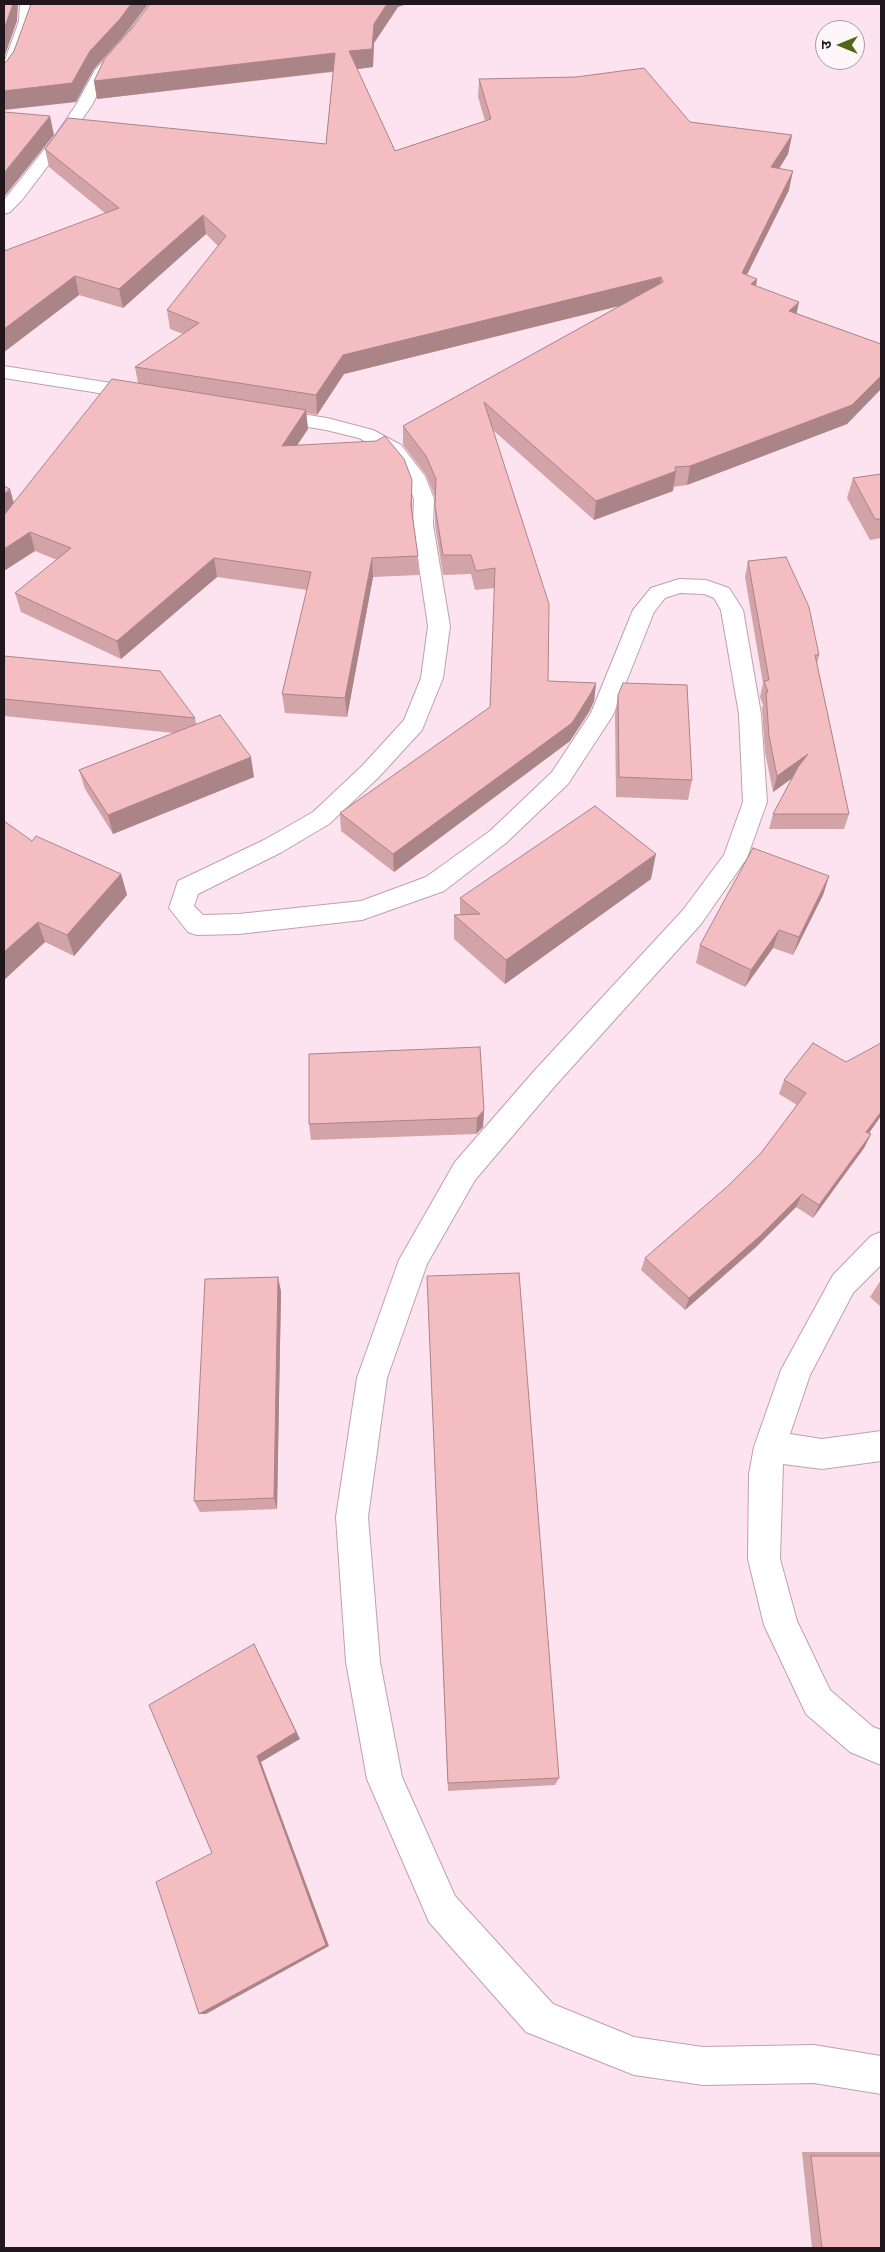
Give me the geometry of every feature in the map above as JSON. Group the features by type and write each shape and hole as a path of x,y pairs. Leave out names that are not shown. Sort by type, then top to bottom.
{"street":[{"path":"4,76 9,69 26,21 27,4"},
{"path":"4,209 16,197 61,139 84,106 100,73 129,40 156,4"},
{"path":"4,372 162,397"},
{"path":"250,411 327,424 366,434 394,449 415,476 424,499 423,525 439,626 432,678 414,724 370,772 321,818 272,846 187,888 180,908 196,925 239,924 362,910 435,884 498,837 560,778 602,715 644,610 658,593 679,586 706,587 722,593 732,610 750,714 755,802 735,858 692,917 545,1078 465,1171 414,1260 372,1378 352,1517 363,1662 385,1779 442,1909 540,2018 634,2056 703,2066 814,2064 881,2075"},
{"path":"881,1245 843,1284 796,1370 770,1447 765,1474 764,1559 781,1625 818,1702 862,1740 881,1747"},
{"path":"770,1447 822,1454 881,1446"}],"building":[{"path":"4,4 13,4 4,29"},
{"path":"31,4 131,4 120,19 90,51 72,83 4,91 4,62 14,51"},
{"path":"150,4 387,4 374,24 372,49 349,51 395,151 491,119 479,79 576,77 644,68 690,122 792,135 771,167 793,171 742,273 757,279 751,284 799,302 789,311 881,344 881,376 852,405 690,466 675,467 676,471 596,501 484,402 549,604 548,681 596,683 572,723 393,854 340,813 490,707 495,568 476,571 471,555 443,555 435,506 436,479 426,456 403,426 663,282 661,277 343,355 316,395 135,367 199,323 167,310 226,236 203,215 119,289 75,276 4,329 4,251 119,208 45,149 68,118 326,144 335,53 94,81 105,58 133,27"},
{"path":"4,112 50,116 4,173"},
{"path":"112,379 306,410 282,446 376,441 385,436 404,459 412,480 411,506 418,556 372,558 345,698 282,694 311,572 214,558 117,641 15,593 71,548 30,532 4,549 4,515"},
{"path":"881,474 881,519 875,519 853,478"},
{"path":"4,486 10,489 4,494"},
{"path":"786,557 809,607 819,655 815,655 849,814 773,814 798,767 808,754 777,776 769,736 766,692 768,692 764,681 769,680 748,561"},
{"path":"4,656 160,671 195,718 4,699"},
{"path":"623,683 687,685 692,780 619,777 618,695"},
{"path":"220,715 251,757 108,815 79,770"},
{"path":"595,806 656,854 506,960 454,915 480,914 460,898"},
{"path":"4,821 32,841 36,836 121,874 67,935 38,922 4,952"},
{"path":"753,848 829,876 799,937 779,930 751,970 700,945"},
{"path":"813,1043 846,1062 881,1043 881,1112 866,1132 871,1134 819,1205 802,1194 760,1236 689,1298 645,1258 729,1185 761,1153 806,1093 784,1080"},
{"path":"480,1047 484,1110 477,1118 309,1124 309,1054"},
{"path":"519,1273 559,1778 448,1783 427,1276"},
{"path":"278,1277 274,1498 194,1501 205,1279"},
{"path":"254,1644 296,1732 257,1756 326,1945 199,2014 156,1882 212,1853 149,1705"},
{"path":"811,2156 881,2156 881,2248 822,2248"}]}
